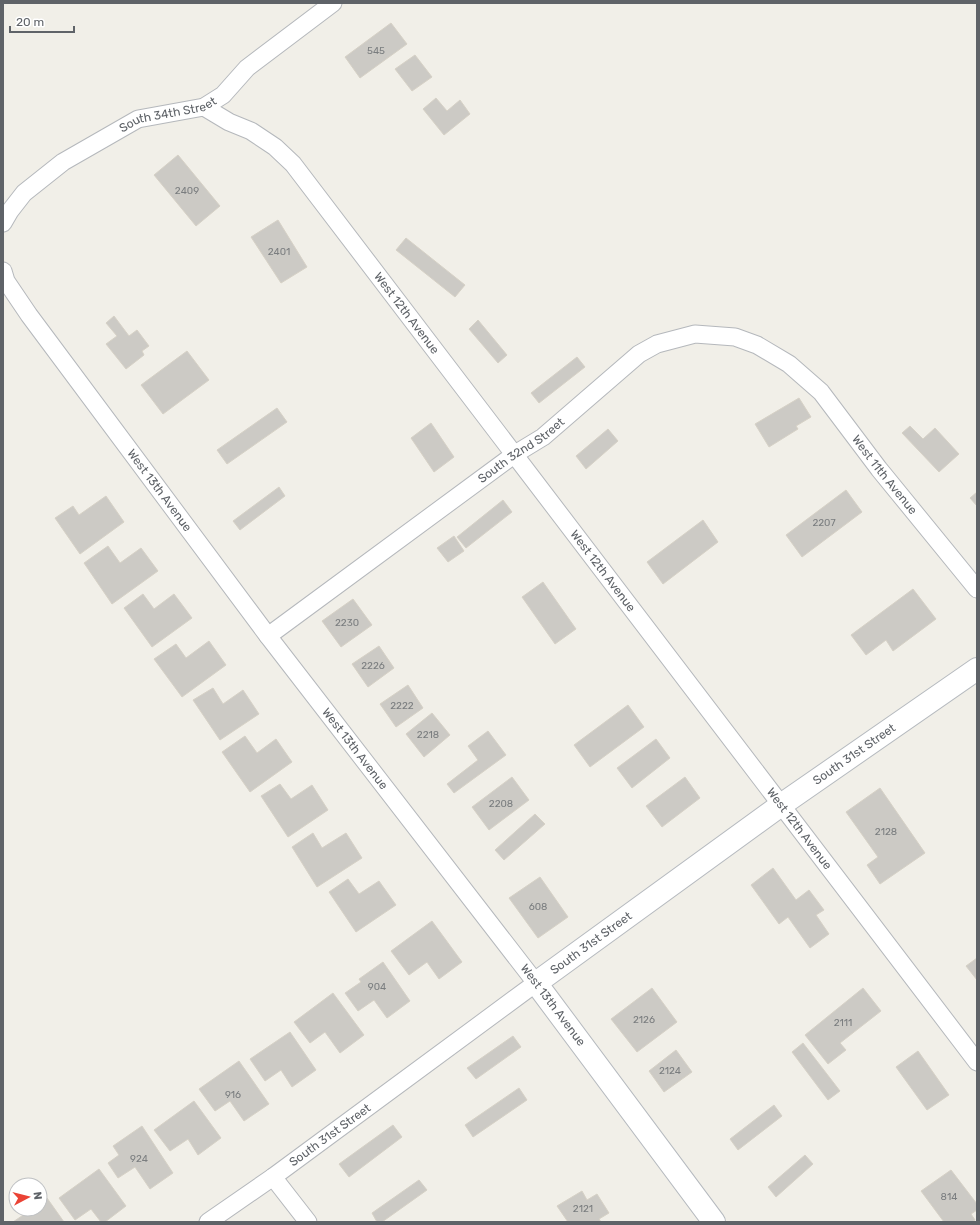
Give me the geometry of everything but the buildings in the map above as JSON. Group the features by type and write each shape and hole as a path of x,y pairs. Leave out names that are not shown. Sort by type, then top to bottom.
{"street":[{"name":"South 34th Street","path":"3,223 24,193 63,162 138,119 204,107 223,95 247,68 333,3"},
{"name":"West 12th Avenue","path":"204,107 229,122 251,131 275,146 293,164 977,1062"},
{"name":"West 13th Avenue","path":"3,271 6,281 29,315 268,636 536,983 714,1222"},
{"name":"South 32nd Street","path":"268,636 515,454 543,437 639,354 657,344 695,334 736,337 758,345 789,364"},
{"name":"West 11th Avenue","path":"789,364 821,392 879,469 977,590"},
{"name":"South 31st Street","path":"208,1222 273,1177 781,805 977,669"},
{"path":"273,1177 308,1222"}]}
